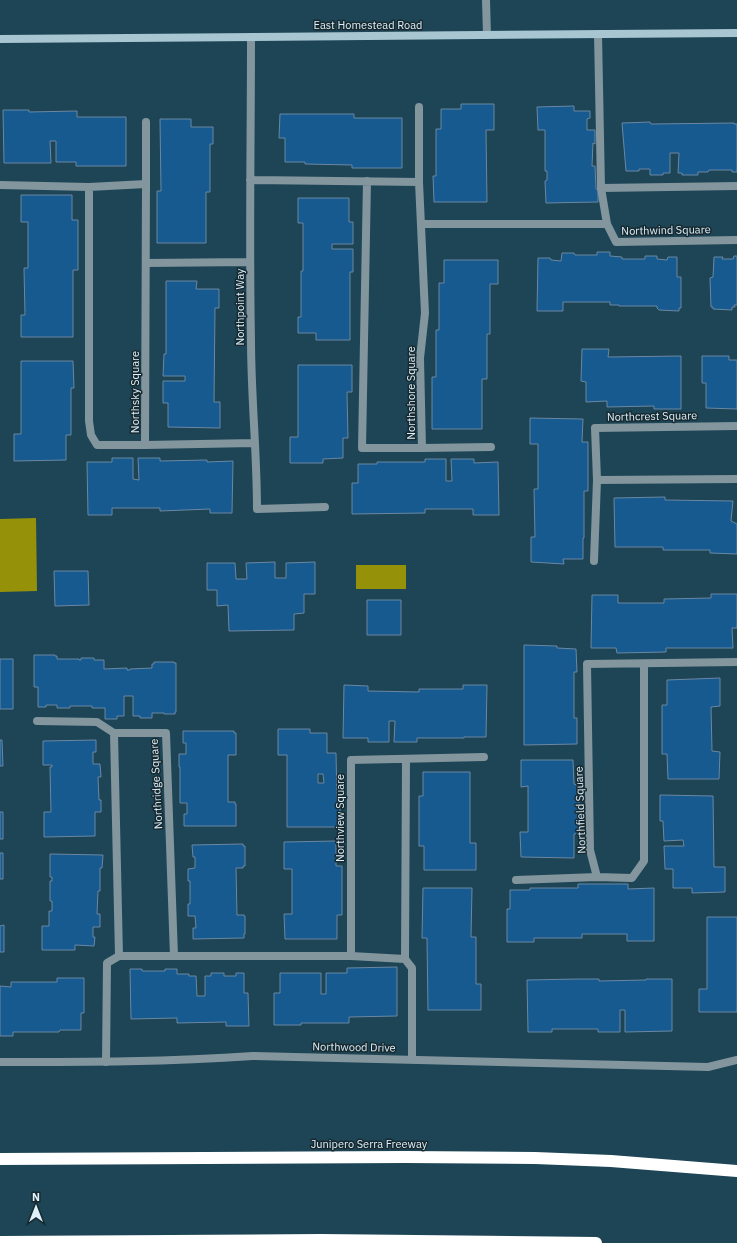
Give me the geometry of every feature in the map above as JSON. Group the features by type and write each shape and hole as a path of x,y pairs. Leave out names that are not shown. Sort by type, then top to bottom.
{"highway":[{"name":"Junipero Serra Freeway","path":"0,1159 397,1157 527,1158 611,1161 737,1171"},
{"path":"0,1242 329,1240 596,1243"}],"main road":[{"name":"East Homestead Road","path":"0,39 737,33"}],"street":[{"path":"486,0 487,35"},
{"path":"421,224 607,224 601,188 598,34"},
{"name":"Northpoint Way","path":"251,37 251,341 254,443 257,468 257,509 325,507"},
{"name":"Northshore Square","path":"367,181 362,448 422,448 420,358 425,314 418,182 418,108"},
{"name":"Northsky Square","path":"89,187 89,421 91,435 97,445 146,445 146,122"},
{"path":"250,180 418,182"},
{"path":"0,185 89,187 146,184"},
{"path":"601,188 737,186"},
{"name":"Northwind Square","path":"607,224 616,242 737,240"},
{"path":"146,263 250,262"},
{"name":"Northcrest Square","path":"594,561 597,480 595,428 737,426"},
{"path":"146,445 254,443"},
{"path":"422,448 491,447"},
{"path":"597,480 737,479"},
{"name":"Northfield Square","path":"597,877 590,850 587,664 737,662"},
{"path":"516,880 597,877 632,878 644,862 644,664"},
{"path":"37,721 97,722 114,733 119,956"},
{"name":"Northridge Square","path":"114,733 166,733 174,956"},
{"path":"412,1059 412,968 405,958 406,759 484,757"},
{"name":"Northview Square","path":"351,956 351,760 406,759"},
{"path":"106,1062 107,963 119,956 351,956 405,958"},
{"name":"Northwood Drive","path":"0,1062 200,1060 253,1056 708,1068 737,1060"}],"shaded area":[{"path":"36,518 37,591 0,592 0,519"},
{"path":"356,565 406,565 406,589 356,589"}],"building":[{"path":"461,104 494,104 494,130 486,130 487,202 434,202 433,176 436,176 436,129 441,129 441,109 461,109"},
{"path":"574,106 574,111 590,111 590,118 587,119 587,130 595,130 592,166 595,166 598,202 546,203 545,181 547,180 547,171 545,171 545,130 538,130 537,107"},
{"path":"3,110 29,110 29,112 77,111 77,117 126,117 126,166 76,166 76,162 56,162 56,141 50,141 51,163 4,163"},
{"path":"280,114 354,114 354,118 402,118 402,168 352,168 352,165 285,162 285,138 279,138"},
{"path":"160,119 191,119 191,127 213,127 213,144 210,144 210,192 206,192 206,243 157,243 157,191 161,191"},
{"path":"650,122 651,124 737,124 737,172 732,172 732,170 709,170 708,172 698,172 698,175 682,175 682,173 678,173 679,153 670,153 670,173 663,173 663,175 650,175 650,169 626,171 622,123"},
{"path":"21,195 72,195 72,220 78,220 78,270 73,270 73,337 21,337 21,315 25,315 24,268 28,268 28,222 21,222"},
{"path":"298,198 349,198 349,222 353,222 353,244 332,244 332,249 353,249 353,272 350,272 350,340 316,340 316,333 298,333 298,317 301,317 303,223 298,223"},
{"path":"597,252 610,252 610,256 622,257 622,259 645,259 645,256 657,256 657,259 667,260 668,257 677,257 677,277 681,277 681,308 679,308 679,311 659,310 657,306 610,305 610,302 563,302 563,311 537,311 538,258 550,258 551,260 561,261 562,253 574,253 575,255 597,255"},
{"path":"734,256 737,256 737,305 732,307 732,310 713,309 713,307 711,307 710,278 713,277 714,257 733,259"},
{"path":"444,260 498,260 498,284 490,284 490,334 487,334 487,379 482,379 482,429 432,429 432,377 436,377 436,330 439,330 439,283 444,283"},
{"path":"166,281 197,281 196,289 219,289 219,308 215,308 214,402 220,402 220,428 168,427 168,403 163,403 163,381 185,381 185,376 163,376 164,354 166,354"},
{"path":"582,349 609,349 608,357 681,356 681,409 654,409 654,406 607,407 607,401 586,402 586,382 581,381"},
{"path":"702,356 729,356 729,360 737,360 737,409 706,408 706,383 702,383"},
{"path":"21,361 73,361 74,388 71,388 71,435 66,435 66,460 14,461 14,434 21,434"},
{"path":"298,365 352,365 352,392 347,392 348,438 343,438 343,458 323,459 323,463 290,463 290,437 298,437"},
{"path":"530,418 583,419 582,442 588,442 588,491 584,491 583,559 563,559 564,564 531,562 531,537 535,537 534,489 538,489 538,444 530,444"},
{"path":"112,458 133,458 133,479 139,480 138,458 160,458 160,461 233,461 232,513 210,513 210,509 160,511 160,508 112,508 112,515 88,515 87,462 112,462"},
{"path":"425,459 446,459 446,481 452,481 451,459 474,459 474,463 498,462 499,515 473,515 473,509 425,509 425,513 352,514 352,483 358,483 358,464 377,464 377,462 425,462"},
{"path":"665,497 665,500 733,501 731,521 737,524 737,554 710,553 710,550 663,550 663,547 615,547 614,498"},
{"path":"275,562 275,578 286,578 286,563 315,562 315,594 304,594 304,613 294,614 294,630 229,631 228,605 217,606 217,590 207,590 207,563 235,563 236,579 247,579 246,563"},
{"path":"54,571 88,571 89,605 55,606"},
{"path":"711,594 737,594 737,628 732,628 733,648 666,648 666,652 617,653 616,648 591,648 592,595 618,595 618,603 664,603 664,599 711,598"},
{"path":"367,600 401,600 401,635 367,635"},
{"path":"524,645 557,646 557,648 576,649 577,672 574,672 574,718 577,718 577,744 524,745"},
{"path":"34,655 55,655 57,656 57,659 81,660 81,658 94,658 94,660 104,660 104,669 127,668 127,670 130,670 152,668 152,664 154,664 154,662 174,662 176,663 176,712 175,714 152,713 152,718 140,718 140,716 133,716 133,696 124,696 124,716 117,716 117,719 105,719 105,708 92,708 92,706 70,706 70,708 57,708 57,705 46,705 46,707 38,707 38,687 34,687"},
{"path":"0,659 13,659 13,709 0,709"},
{"path":"720,678 720,706 711,707 712,751 720,752 719,779 668,779 667,754 662,754 662,705 667,705 667,680"},
{"path":"344,685 368,686 368,691 419,692 419,689 463,689 463,685 487,685 486,737 417,738 417,742 394,742 395,721 389,721 389,742 368,742 368,738 343,738"},
{"path":"278,729 310,729 310,733 327,733 327,753 336,753 337,800 340,800 340,827 287,827 287,755 278,755","holes":["318,774 323,774 324,783 318,783"]},
{"path":"183,731 234,731 234,733 236,733 236,755 228,755 228,802 235,802 236,804 236,826 184,826 184,814 187,814 187,803 180,803 179,767 179,754 186,754 186,743 183,743"},
{"path":"0,740 2,740 3,766 0,766"},
{"path":"96,740 96,752 93,752 93,764 100,764 101,777 98,777 101,812 95,812 95,836 44,837 44,812 51,812 50,767 52,767 52,765 43,765 43,741"},
{"path":"521,760 573,760 574,784 579,786 579,833 574,834 574,858 521,857 520,832 528,832 528,786 521,787"},
{"path":"423,772 470,772 470,843 476,843 476,870 424,870 424,846 419,846 419,796 423,796"},
{"path":"660,795 713,796 714,867 725,867 725,892 692,893 692,888 673,888 673,869 665,869 664,846 684,846 683,840 664,841 663,821 660,821"},
{"path":"0,812 3,812 3,839 0,839"},
{"path":"336,841 336,866 342,866 342,915 337,915 337,939 285,939 284,914 292,914 292,869 284,869 284,842"},
{"path":"243,844 243,846 245,846 245,866 243,866 243,868 236,868 237,915 245,916 244,938 193,939 193,928 196,928 195,916 188,916 188,904 190,904 190,881 188,881 188,869 195,868 195,857 193,857 192,845"},
{"path":"0,853 3,853 3,879 0,879"},
{"path":"50,854 103,855 102,868 100,868 100,891 98,891 97,914 100,914 100,927 93,927 93,937 95,937 94,946 75,945 75,950 42,950 42,926 49,926 49,911 52,911 52,901 50,901 50,881 52,881 52,877 50,877"},
{"path":"578,884 628,884 628,889 654,888 654,941 627,941 627,934 582,934 582,938 534,938 534,942 507,942 507,909 510,909 510,890 530,890 530,888 578,888"},
{"path":"423,888 472,888 471,937 476,937 476,984 481,984 481,1010 428,1010 427,938 422,938"},
{"path":"707,917 737,917 737,1012 699,1012 699,989 707,989"},
{"path":"4,925 4,952 0,952 0,926"},
{"path":"397,967 397,1016 349,1017 349,1023 301,1023 301,1025 274,1025 274,993 280,993 280,973 321,973 321,994 326,994 326,973 347,973 347,968"},
{"path":"130,969 142,969 142,971 165,971 165,969 177,969 177,974 189,974 189,976 196,976 197,996 205,996 205,976 211,976 211,973 224,973 224,976 236,976 236,973 244,973 244,993 248,993 249,1026 226,1026 226,1022 177,1023 177,1018 131,1019"},
{"path":"57,978 84,978 84,1013 81,1013 81,1030 60,1030 59,1032 13,1032 13,1036 0,1036 0,986 11,987 11,982 57,982"},
{"path":"599,979 599,981 672,979 672,1031 625,1032 625,1010 620,1010 620,1032 598,1032 598,1029 552,1029 552,1032 528,1032 527,980"}]}
